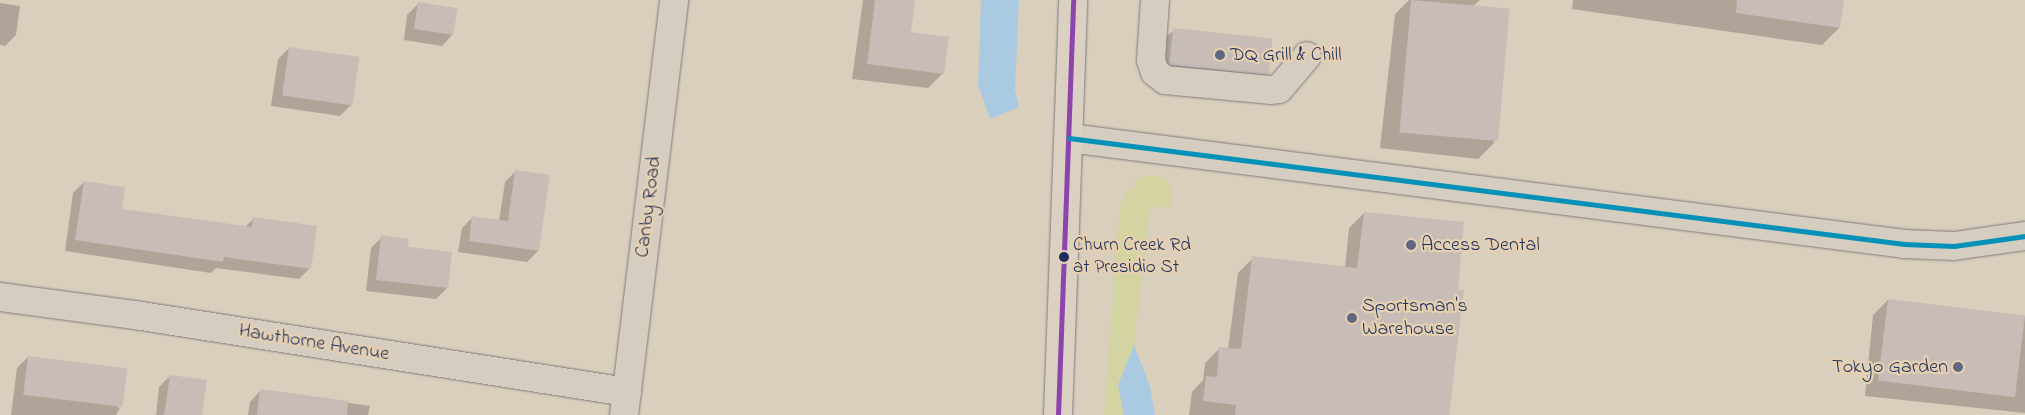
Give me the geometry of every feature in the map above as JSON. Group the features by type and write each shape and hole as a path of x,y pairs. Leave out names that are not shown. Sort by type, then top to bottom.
{"main road":[{"path":"1058,415 1073,0"}],"street":[{"name":"Canby Road","path":"625,403 674,0"},
{"path":"1155,0 1151,60 1156,72 1165,80 1270,90 1280,88 1307,56"},
{"path":"1069,138 1904,244 1954,246 2025,236"},
{"name":"Hawthorne Avenue","path":"0,298 135,314 625,403"}],"green space":[{"path":"1147,175 1163,177 1169,182 1172,192 1170,208 1150,207 1134,345 1118,385 1124,415 1104,415 1120,205 1129,189 1136,186 1133,180"}],"water":[{"path":"981,0 1019,0 1015,90 1019,107 990,119 978,85"},
{"path":"1134,345 1150,387 1155,415 1124,415 1118,385"}],"building":[{"path":"875,0 915,0 911,32 949,37 944,74 867,64"},
{"path":"1411,0 1510,9 1498,141 1399,132"},
{"path":"1737,0 1844,0 1840,28 1736,13"},
{"path":"418,2 458,8 453,35 414,29"},
{"name":"DQ Grill & Chill","path":"1173,28 1272,38 1269,75 1169,65"},
{"path":"289,47 359,57 352,105 282,96"},
{"path":"515,170 550,175 539,251 469,241 472,216 508,221"},
{"path":"84,181 125,187 122,209 252,227 253,217 317,226 311,269 224,257 223,262 75,240"},
{"name":"Sportsman's Warehouse","path":"1364,212 1464,222 1458,290 1464,290 1449,415 1235,415 1236,405 1203,401 1206,376 1217,377 1219,347 1241,349 1252,256 1357,268"},
{"path":"381,235 409,239 408,247 452,252 448,288 376,280"},
{"path":"1888,299 2025,316 2015,397 1878,380"},
{"path":"28,356 127,368 123,407 23,395"},
{"path":"170,375 207,380 202,415 164,415"},
{"path":"260,389 348,401 347,415 257,415"}],"transit line":[{"path":"1058,415 1073,0"},
{"path":"1069,138 1904,244 1954,246 2025,236"}],"place":[{"name":"DQ Grill & Chill","path":"1220,55"},
{"name":"Access Dental","path":"1411,245"},
{"name":"Churn Creek Rd at Presidio St","path":"1064,257"},
{"name":"Sportsman's Warehouse","path":"1352,318"},
{"name":"Tokyo Garden","path":"1958,367"}]}
